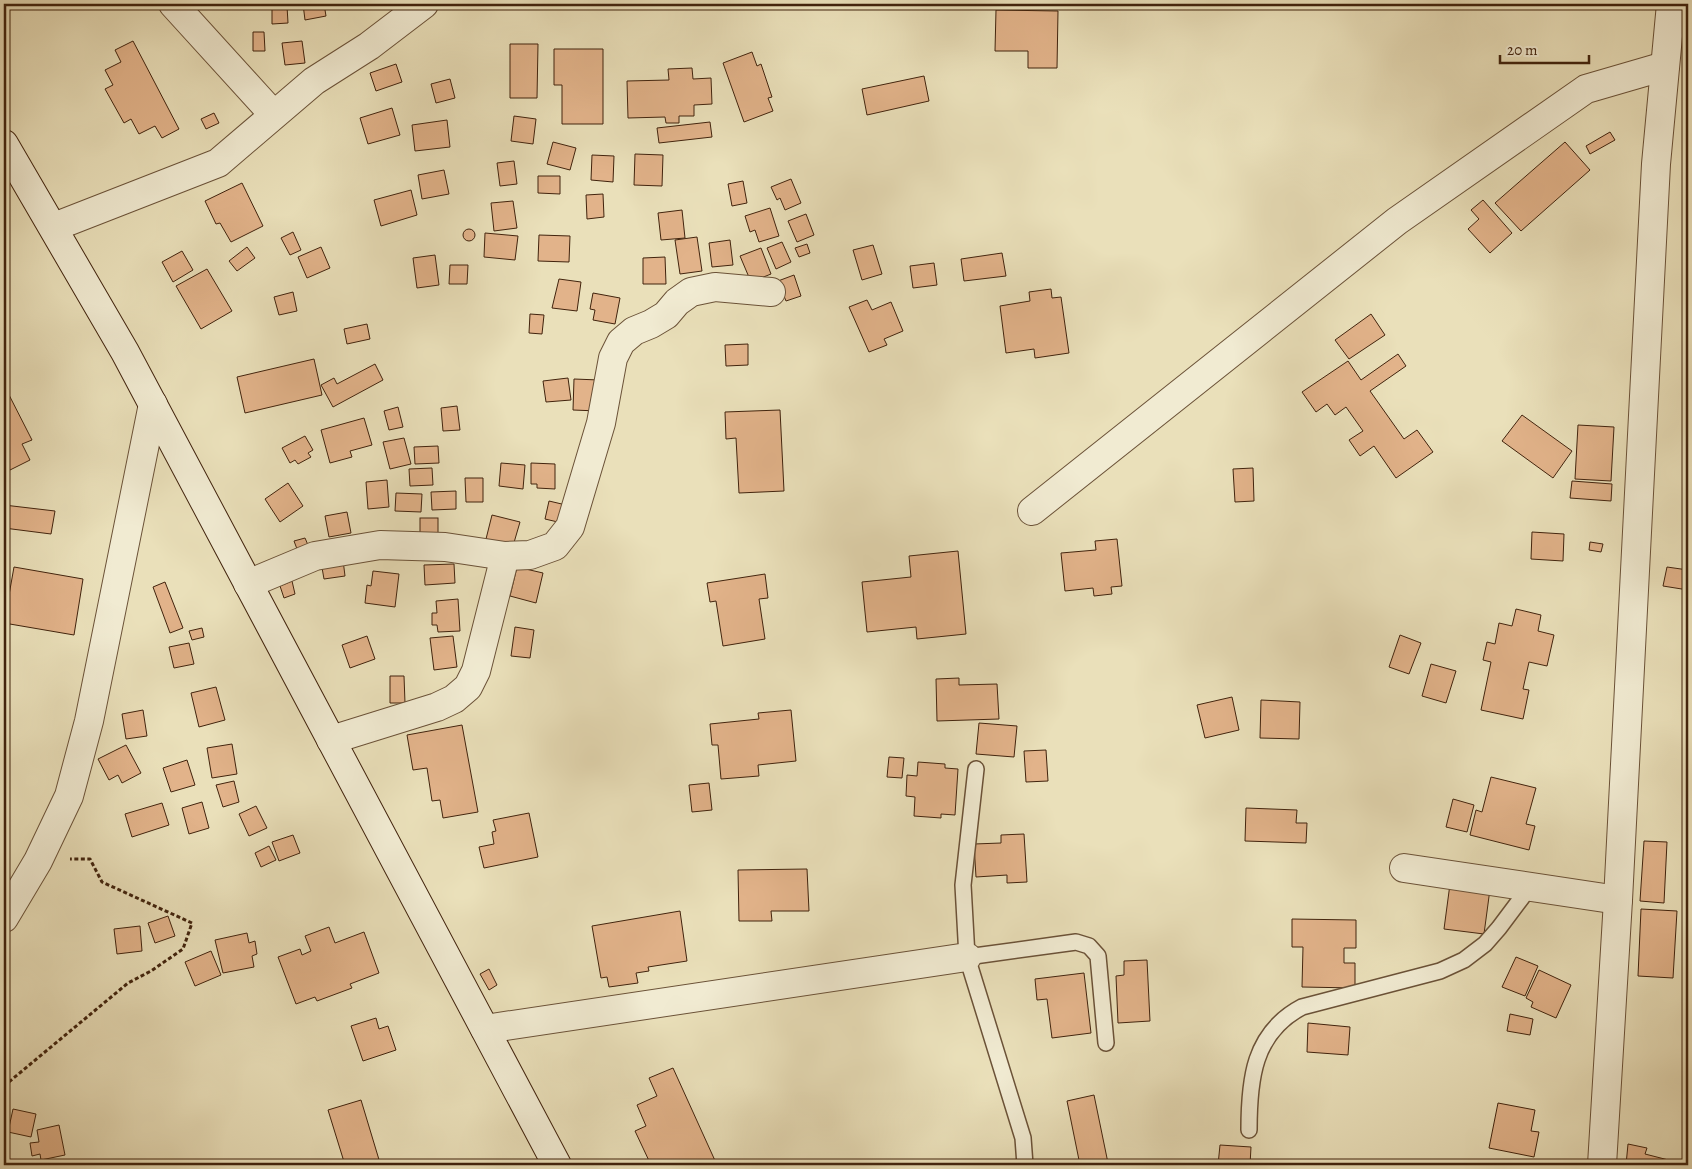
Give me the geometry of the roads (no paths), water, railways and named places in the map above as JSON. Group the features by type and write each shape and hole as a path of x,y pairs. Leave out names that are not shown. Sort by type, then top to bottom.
{"street":[{"path":"172,4 273,114"},
{"path":"54,227 218,163 246,141 273,114 314,81 369,46 424,4"},
{"path":"1602,1165 1618,900 1656,164 1672,4"},
{"path":"1032,511 1397,221 1586,89 1665,66"},
{"path":"4,144 54,227 153,404 557,1165"},
{"path":"248,584 315,556 380,545 445,547 505,556 530,555 555,546 570,527 601,423 613,358 621,342 634,331 666,315 676,302 691,292 715,287 771,292"},
{"path":"4,918 38,861 69,796 89,721 153,404"},
{"path":"331,740 437,707 454,699 468,687 476,671 505,556"},
{"path":"1404,868 1618,900"},
{"path":"485,1029 967,957"}],"lane":[{"path":"976,769 963,885 967,957 1023,1138 1025,1165"},
{"path":"1249,1130 1249,1094 1252,1074 1263,1046 1273,1028 1286,1016 1302,1008 1440,971 1464,960 1485,944 1529,888"},
{"path":"967,957 1076,942 1090,946 1098,956 1106,1043"}]}
